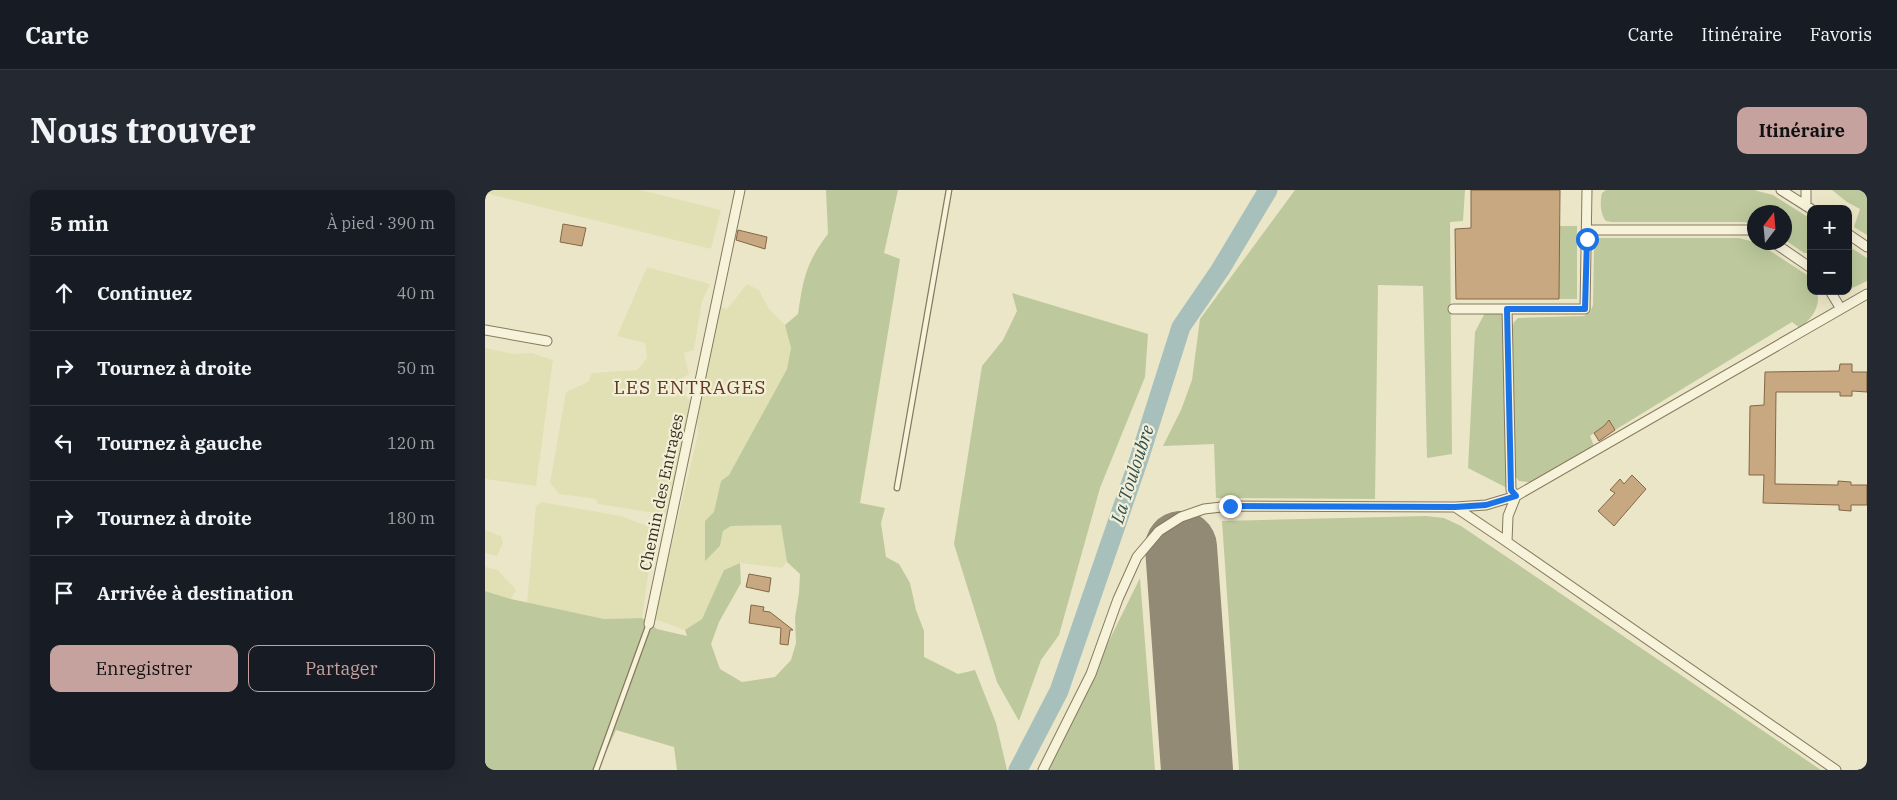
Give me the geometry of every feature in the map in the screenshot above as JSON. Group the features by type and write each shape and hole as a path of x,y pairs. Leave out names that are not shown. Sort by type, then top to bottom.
{"street":[{"name":"Chemin des Entrages","path":"649,624 740,190"},
{"path":"1453,309 1585,309 1587,190"},
{"path":"1781,190 1807,207"},
{"path":"1806,190 1808,205"},
{"path":"1587,230 1747,230"},
{"path":"1852,237 1867,247"},
{"path":"1785,250 1807,265"},
{"path":"1043,770 1091,674 1118,599 1137,557 1159,531 1181,517 1204,509 1230,506 1455,507 1486,505 1516,496 1867,294"},
{"path":"1832,295 1841,309"},
{"path":"1507,309 1511,490 1516,496"},
{"path":"485,330 547,341"},
{"path":"1507,542 1508,516 1516,496"},
{"path":"1455,507 1836,770"}],"lane":[{"path":"897,488 949,190"},
{"path":"596,770 649,624"}],"green space":[{"path":"485,190 641,190 721,210 711,249 485,193"},
{"path":"826,190 898,190 884,253 900,259 860,503 885,508 881,523 886,557 899,564 910,583 916,610 924,631 924,657 958,674 975,670 996,723 1007,770 677,770 674,747 616,730 598,770 485,770 485,591 511,599 604,619 642,618 657,629 687,636 685,630 702,619 724,570 740,563 741,583 719,622 711,644 720,669 742,682 775,677 791,660 796,643 795,618 800,574 787,562 781,525 731,526 723,531 720,546 705,561 705,521 714,512 721,481 729,475 787,369 791,348 785,325 798,314 810,263 828,234"},
{"path":"1295,190 1465,190 1463,221 1450,222 1452,454 1427,458 1423,286 1378,285 1375,499 1216,498 1214,444 1163,446 1181,410 1192,380 1200,319"},
{"path":"1606,190 1754,190 1773,195 1789,205 1747,205 1747,223 1612,222 1606,221 1604,218 1601,204 1602,193"},
{"path":"1832,190 1867,190 1867,235 1854,227 1860,209 1847,202"},
{"path":"1792,207 1807,216 1807,253 1792,245"},
{"path":"1559,226 1577,226 1577,299 1559,299"},
{"path":"1599,238 1739,238 1747,240 1747,250 1769,250 1807,275 1807,295 1818,295 1817,307 1812,316 1800,328 1792,322 1615,430 1609,420 1590,436 1594,446 1536,483 1519,481 1515,476 1512,328 1518,318 1584,316 1590,312 1593,305 1595,241"},
{"path":"1852,249 1867,258 1867,281 1852,288"},
{"path":"647,267 710,284 702,301 694,350 684,353 689,374 681,379 683,393 691,402 667,515 598,504 596,499 559,494 550,483 566,392 588,382 592,373 637,370 647,358 645,343 617,336"},
{"path":"747,284 759,290 769,309 785,325 791,348 787,369 729,475 721,481 705,560 720,547 723,531 731,526 781,525 787,562 782,568 740,563 724,570 702,619 685,630 654,619 698,434 697,422 719,306 727,309"},
{"path":"1012,293 1148,334 1145,377 1100,488 1059,635 1041,660 1019,721 997,682 954,544 982,366 1003,340 1017,311"},
{"path":"1487,309 1507,309 1511,490 1468,468 1475,332"},
{"path":"485,348 513,354 532,353 553,360 536,486 485,479"},
{"path":"541,502 621,516 660,531 649,569 642,618 604,619 527,603 536,506"},
{"path":"1426,516 1444,518 1461,526 1821,770 1239,770 1222,521"},
{"path":"485,530 501,536 503,543 497,556 485,553"},
{"path":"485,567 498,570 516,590 511,599 485,591"},
{"path":"1140,578 1155,770 1045,770"}],"building":[{"path":"1471,190 1560,190 1559,299 1456,299 1455,229 1471,228"},
{"path":"563,224 586,228 582,246 560,242"},
{"path":"738,230 767,237 765,249 736,240"},
{"path":"1840,364 1852,364 1852,372 1867,372 1867,392 1852,391 1852,396 1840,396 1840,392 1776,392 1775,484 1838,485 1838,481 1851,482 1851,485 1867,485 1867,505 1851,505 1851,511 1839,510 1839,505 1763,503 1764,475 1749,475 1750,406 1764,405 1765,372 1839,371"},
{"path":"1609,420 1615,430 1599,441 1594,433"},
{"path":"1632,475 1646,489 1614,526 1598,511 1615,493 1610,490 1620,479 1624,484"},
{"path":"749,574 771,578 769,592 746,587"},
{"path":"751,605 764,607 763,611 770,612 793,630 790,630 788,645 780,644 781,628 749,623"}],"waterway":[{"name":"La Touloubre","path":"1018,770 1059,691 1139,459 1181,327 1220,270 1268,190"}],"runway":[{"path":"1181,547 1197,770"}],"district":[{"name":"LES ENTRAGES","path":"690,387"}],"route":[{"path":"1230,506 1455,507 1486,505 1516,496 1511,490 1507,309 1585,309 1587,239"}]}
